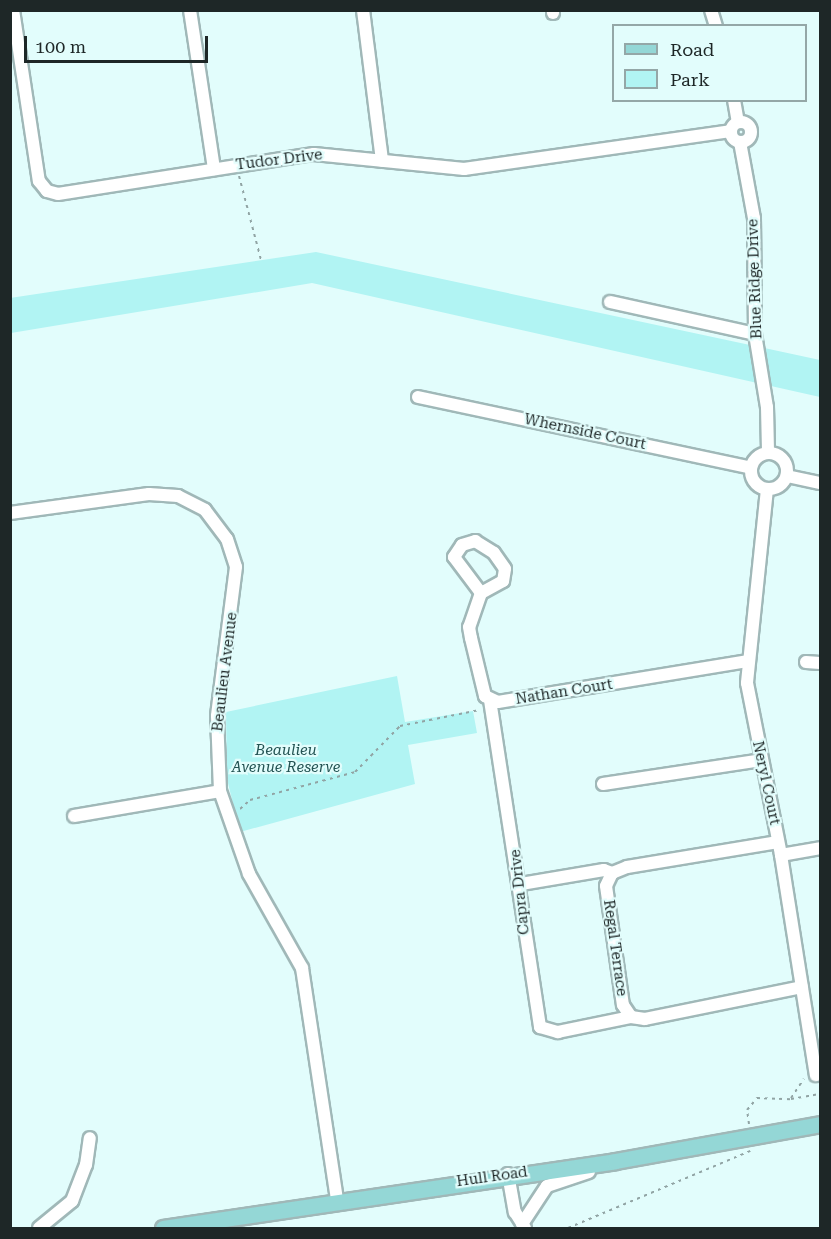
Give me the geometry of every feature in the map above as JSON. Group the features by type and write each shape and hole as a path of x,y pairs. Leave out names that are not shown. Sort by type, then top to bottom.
{"main road":[{"name":"Hull Road","path":"163,1228 508,1174 615,1161 820,1124"}],"street":[{"name":"Tudor Drive","path":"13,10 39,180 47,191 58,194 314,154 464,169 734,127"},
{"path":"190,10 214,169"},
{"path":"363,10 382,161"},
{"path":"734,102 734,127 740,142 749,138 751,129 747,124 734,127"},
{"name":"Blue Ridge Drive","path":"740,142 754,218 755,334 767,407 768,452"},
{"path":"610,302 755,334"},
{"name":"Whernside Court","path":"418,397 751,468"},
{"path":"768,452 784,459 787,476 776,488 767,489 755,482 751,468 760,455 768,452"},
{"path":"787,476 820,483"},
{"name":"Neryl Court","path":"767,489 747,683 781,855 816,1075"},
{"name":"Beaulieu Avenue","path":"10,513 148,494 178,496 205,510 218,523 236,567 217,716 220,791 227,820 249,874 302,968 337,1200"},
{"path":"480,593 454,557 457,549 468,542 483,545 494,553 506,569 503,581 480,593 469,627 483,688 490,700"},
{"name":"Nathan Court","path":"490,700 508,701 749,661"},
{"path":"806,662 820,663"},
{"name":"Capra Drive","path":"490,700 521,884 518,895 540,1027 558,1032 631,1017"},
{"path":"603,784 761,760"},
{"path":"74,816 220,791"},
{"path":"521,884 604,870 612,873 627,867 778,842"},
{"path":"781,855 820,848"},
{"name":"Regal Terrace","path":"612,873 606,886 624,1005 631,1017 645,1019 802,987"},
{"path":"39,1228 72,1202 90,1138"},
{"path":"524,1226 538,1197 555,1180 597,1170 615,1161"},
{"path":"508,1174 515,1212 524,1226"}],"path":[{"path":"236,165 261,261"},
{"path":"227,820 250,800 355,772 400,726 476,713 490,700"},
{"path":"791,1099 801,1080 816,1075"},
{"path":"568,1228 740,1158 753,1149 747,1110 757,1098 791,1099 820,1094"}],"green space":[{"path":"316,252 820,360 820,397 312,283 11,333 10,298"},
{"name":"Beaulieu Avenue Reserve","path":"397,676 405,722 473,711 477,733 408,745 415,784 240,832 227,779 226,712"}]}
